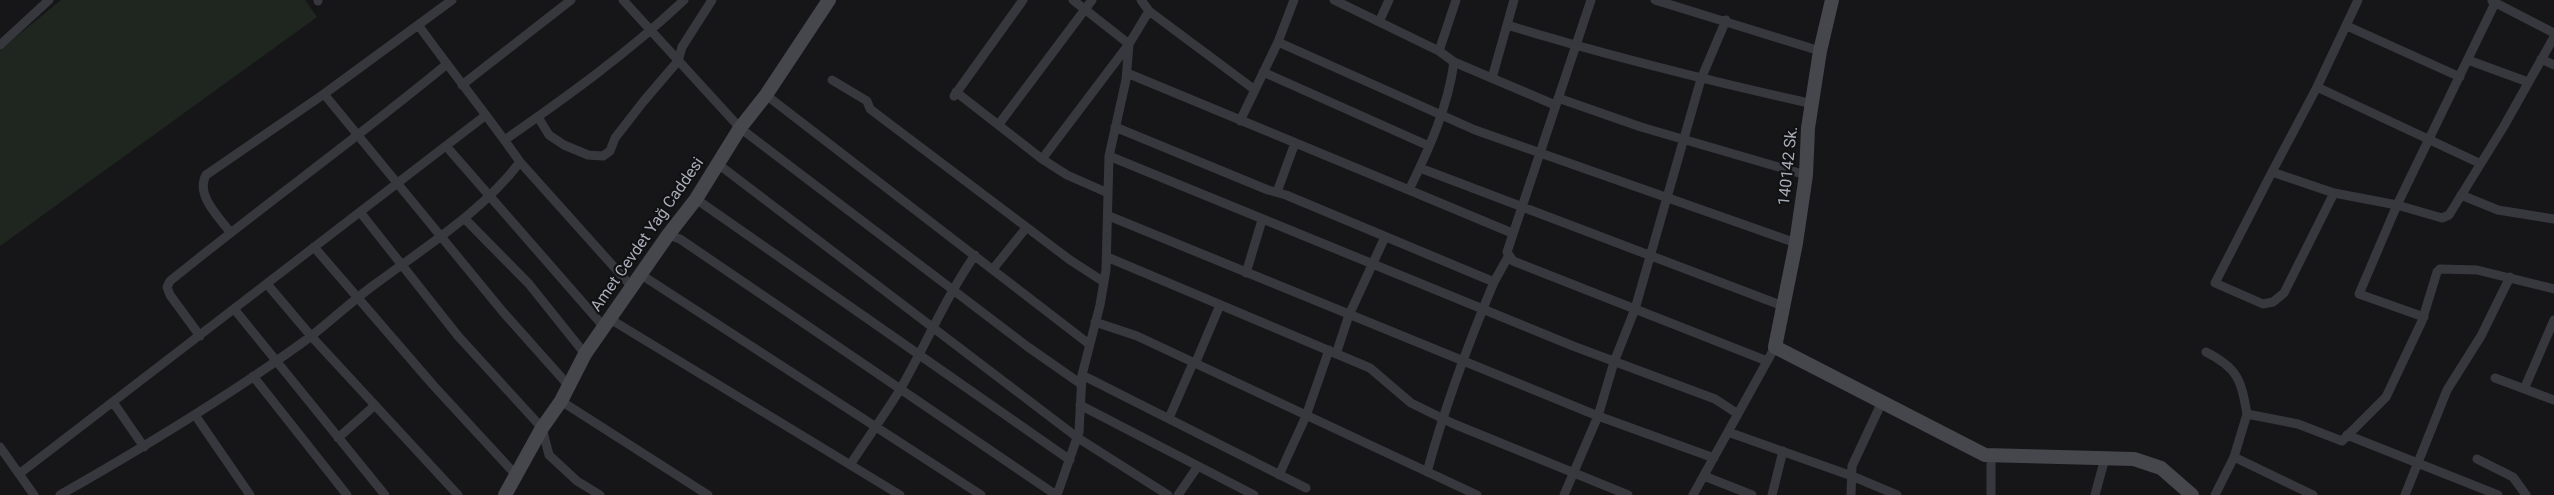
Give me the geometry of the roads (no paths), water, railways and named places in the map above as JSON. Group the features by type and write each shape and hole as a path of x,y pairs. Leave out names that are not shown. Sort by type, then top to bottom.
{"main road":[{"name":"Amet Cevdet Yağ Caddesi","path":"505,495 542,428 561,401 585,354 640,274 696,199 740,128 766,95 829,0"},
{"name":"140142 Sk.","path":"1776,341 1796,243 1806,176 1808,128 1820,51 1832,0"},
{"path":"1776,341 1882,402 1985,455 2134,459 2161,468 2190,494"}],"street":[{"path":"0,45 49,0"},
{"path":"433,0 440,10"},
{"path":"230,232 203,192 202,183 206,175 324,94 452,0"},
{"path":"462,85 571,0"},
{"path":"623,0 740,128 1028,347 1081,379 1169,418 1306,488"},
{"path":"506,139 651,31 684,0"},
{"path":"538,117 549,135 564,145 588,155 603,156 610,151 615,138 678,61 682,47 712,0"},
{"path":"1023,0 955,94 999,124 1041,159 1067,175 1108,193"},
{"path":"1073,0 1129,44"},
{"path":"999,124 1092,0"},
{"path":"1141,0 1149,11 1255,90"},
{"path":"1240,121 1278,42 1294,0"},
{"path":"1334,0 1439,51 1454,62 1492,78 1557,101 1806,176"},
{"path":"1379,22 1389,0"},
{"path":"1439,51 1456,0"},
{"path":"1492,78 1514,0"},
{"path":"1591,0 1507,252 1513,261 1767,361"},
{"path":"1655,0 1726,20 1820,51"},
{"path":"2334,193 2284,293 2273,302 2263,304 2216,283 2317,87 2358,0"},
{"path":"2272,172 2334,193 2397,205 2442,218 2448,215 2504,126 2554,35 2509,4 2493,1 2468,60 2397,205 2359,294 2424,317"},
{"path":"1041,159 1129,44 1149,11"},
{"path":"1564,495 1598,416 1614,362 1635,309 1686,140 1701,79 1726,20"},
{"path":"1507,25 1701,79 1813,104"},
{"path":"419,26 462,85 506,139 520,162 632,287"},
{"path":"2347,26 2460,77"},
{"path":"1278,42 1475,130 1796,243"},
{"path":"668,235 680,239 1059,494 1078,438 1081,379 1104,282 1109,216 1109,156 1127,73 1129,44"},
{"path":"2541,59 2554,65"},
{"path":"2468,60 2528,82"},
{"path":"1409,190 1442,114 1450,90 1454,62"},
{"path":"200,336 170,295 167,286 170,280 230,232 358,137 447,64"},
{"path":"1263,72 1429,146"},
{"path":"1127,73 1512,233"},
{"path":"832,80 867,101 870,109 1026,228 1104,282"},
{"path":"2317,87 2479,163"},
{"path":"324,94 503,312 569,386"},
{"path":"766,95 1089,344"},
{"path":"19,474 486,115"},
{"path":"1115,127 1494,282"},
{"path":"1277,192 1295,143"},
{"path":"446,146 489,197 607,323 900,495"},
{"path":"1109,156 1482,310 1715,399 1738,414"},
{"path":"60,495 195,415 310,336 357,298 465,219 489,197 520,162"},
{"path":"718,164 1078,438 1168,495"},
{"path":"1420,168 1784,306"},
{"path":"2461,195 2498,210 2554,219"},
{"path":"696,199 1070,460"},
{"path":"360,212 458,336 542,428 549,455 578,481 600,495"},
{"path":"1109,216 1598,416 1714,458"},
{"path":"465,219 529,284 585,354"},
{"path":"1246,273 1262,220"},
{"path":"993,269 1026,228"},
{"path":"1280,475 1332,352 1385,237"},
{"path":"314,247 516,475"},
{"path":"850,465 900,389 952,289 975,255"},
{"path":"1427,472 1441,418 1461,361 1494,282 1509,255"},
{"path":"1107,257 1371,368 1411,404 1628,495"},
{"path":"2247,414 2298,424 2342,441 2386,397 2424,317 2437,272 2440,269 2477,270 2554,289"},
{"path":"640,274 981,495"},
{"path":"2405,495 2419,465 2447,390 2481,336 2510,277"},
{"path":"267,284 310,336 458,495"},
{"path":"1169,418 1220,305"},
{"path":"235,309 385,495"},
{"path":"2525,387 2554,320"},
{"path":"1095,322 1137,336 1477,495"},
{"path":"1693,495 1776,341"},
{"path":"2206,352 2231,366 2239,382 2247,414 2234,456 2215,495"},
{"path":"253,376 347,495"},
{"path":"2495,378 2525,387 2554,400"},
{"path":"561,401 708,495"},
{"path":"113,402 144,447"},
{"path":"1851,495 1852,466 1882,402"},
{"path":"1080,405 1254,495"},
{"path":"338,438 374,406"},
{"path":"195,415 248,494"},
{"path":"1728,432 1897,495"},
{"path":"2348,435 2482,492 2498,495"},
{"path":"0,447 34,495"},
{"path":"1772,495 1784,451"},
{"path":"1991,455 1991,495"},
{"path":"2234,456 2313,495"},
{"path":"2095,495 2105,459"},
{"path":"2478,459 2513,477 2526,495"},
{"path":"1178,495 1198,466"},
{"path":"1704,477 1752,495"}]}
